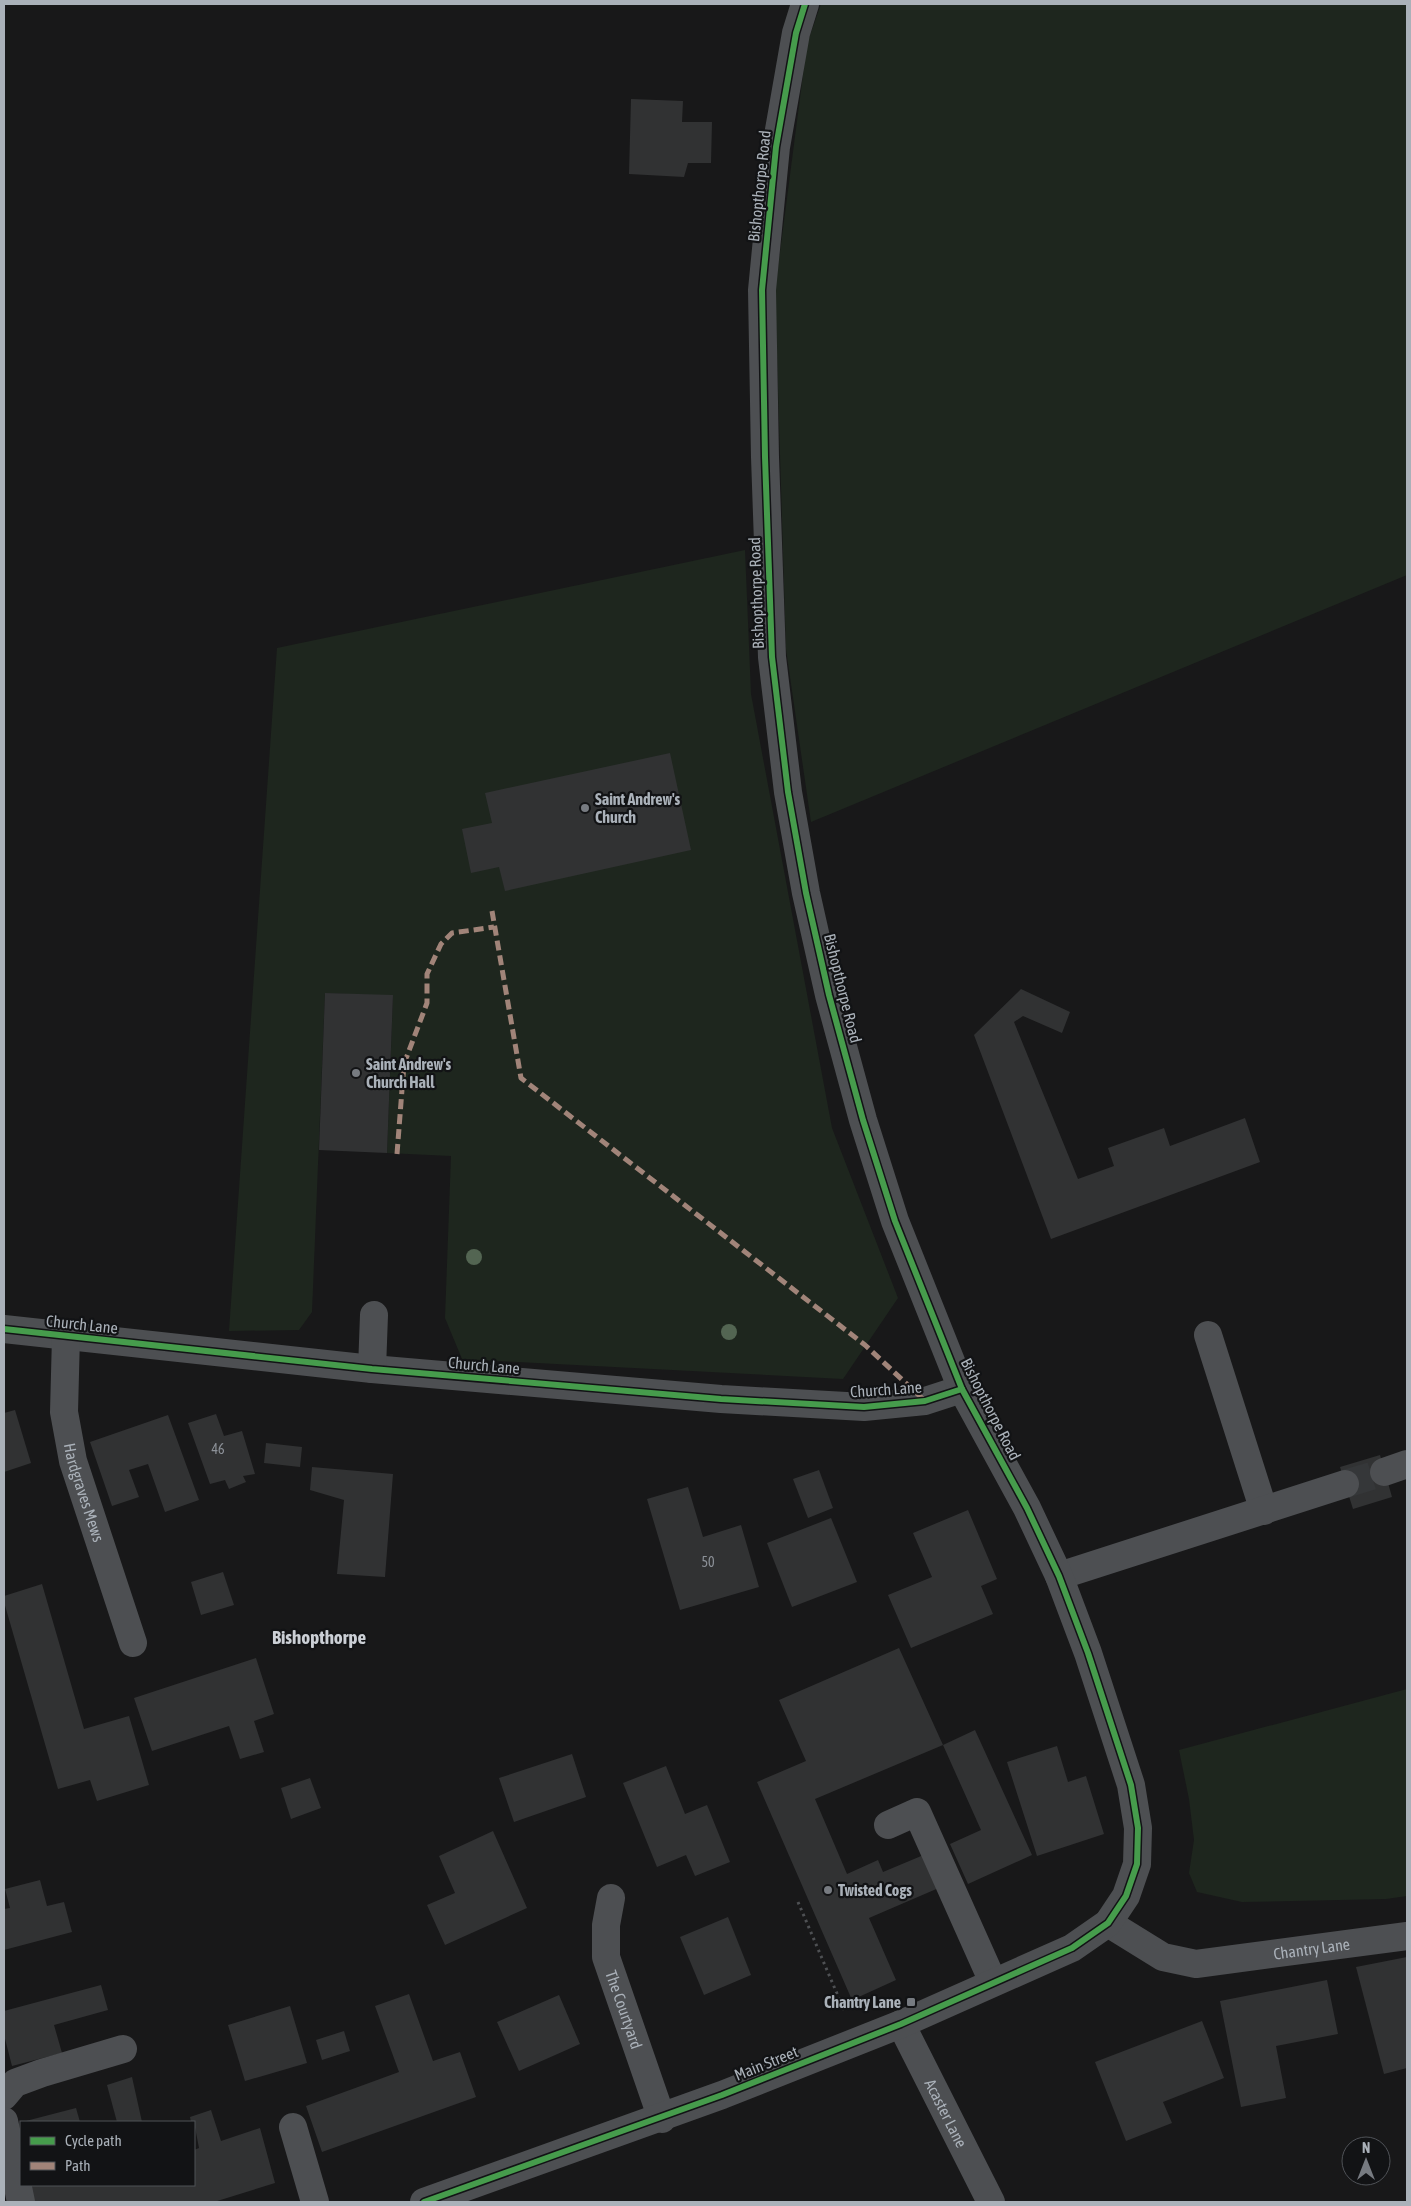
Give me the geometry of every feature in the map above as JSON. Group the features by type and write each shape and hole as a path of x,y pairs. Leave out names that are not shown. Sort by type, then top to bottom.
{"street":[{"name":"Bishopthorpe Road","path":"805,4 796,33 776,147 762,290 765,457 772,656 788,792 806,893 829,995 863,1120 895,1220 962,1388 1027,1508 1059,1576 1088,1653 1131,1784 1138,1828 1137,1864 1126,1896 1108,1923"},
{"path":"372,1369 374,1315"},
{"name":"Church Lane","path":"4,1330 372,1369 721,1400 864,1407 925,1401 962,1388"},
{"name":"Hardgraves Mews","path":"66,1336 64,1412 73,1461 133,1643"},
{"path":"1208,1336 1264,1511"},
{"path":"1059,1576 1345,1484"},
{"path":"888,1825 916,1812 993,1982"},
{"name":"The Courtyard","path":"611,1898 606,1925 606,1957 662,2118"},
{"name":"Chantry Lane","path":"1108,1923 1163,1957 1196,1964 1407,1936"},
{"name":"Main Street","path":"424,2202 662,2118 857,2042 1072,1948 1108,1923"},
{"name":"Acaster Lane","path":"901,2024 991,2202"},
{"path":"4,2096 15,2083 123,2049"},
{"path":"4,2121 21,2202"},
{"path":"292,2127 315,2202"}],"path":[{"path":"798,1902 857,2042"}],"shaded area":[{"path":"821,4 1407,4 1407,575 811,822 786,649 775,291 807,44"},
{"path":"745,550 751,694 832,1128 898,1298 843,1379 462,1359 445,1318 451,1156 387,1153 393,996 325,993 312,1312 299,1330 229,1331 277,648"},
{"path":"1407,1689 1407,1896 1386,1899 1242,1902 1197,1892 1189,1873 1194,1840 1189,1799 1179,1750"}],"building":[{"path":"631,99 683,101 682,122 712,122 711,163 688,163 684,177 629,174"},
{"name":"Saint Andrew's Church","path":"670,753 691,850 505,891 499,867 471,873 462,829 492,823 485,793"},
{"path":"1021,989 1070,1012 1062,1033 1023,1016 1014,1022 1078,1179 1114,1166 1108,1148 1164,1128 1170,1146 1245,1118 1260,1162 1051,1239 974,1035"},
{"name":"Saint Andrew's Church Hall","path":"325,993 393,995 387,1153 319,1150"},
{"path":"15,1410 31,1463 4,1472 4,1413"},
{"path":"216,1414 224,1436 242,1431 255,1474 243,1476 246,1482 229,1489 225,1480 210,1484 188,1423"},
{"path":"168,1415 199,1500 165,1512 148,1464 129,1470 139,1497 112,1506 90,1442"},
{"path":"266,1443 302,1447 300,1467 264,1463"},
{"path":"1380,1455 1392,1497 1353,1509 1340,1467"},
{"path":"312,1467 393,1474 385,1577 337,1574 344,1500 310,1490"},
{"path":"819,1470 833,1508 808,1518 793,1479"},
{"path":"688,1487 703,1537 741,1525 759,1587 680,1610 647,1499"},
{"path":"968,1510 997,1579 981,1586 993,1614 911,1648 888,1595 932,1577 913,1533"},
{"path":"831,1518 857,1582 792,1607 767,1543"},
{"path":"223,1572 234,1605 201,1615 191,1582"},
{"path":"42,1584 84,1729 129,1716 149,1785 97,1801 90,1780 58,1789 4,1602 4,1596"},
{"path":"899,1648 943,1745 815,1799 847,1874 878,1860 883,1872 926,1854 941,1887 869,1918 896,1980 852,2000 757,1782 806,1761 779,1700"},
{"path":"256,1658 274,1714 254,1721 264,1752 240,1759 229,1726 152,1751 134,1698"},
{"path":"975,1730 1032,1855 968,1884 950,1844 981,1830 943,1745"},
{"path":"1057,1746 1068,1782 1086,1776 1104,1834 1037,1856 1007,1762"},
{"path":"572,1754 586,1797 514,1822 499,1778"},
{"path":"666,1766 685,1814 707,1805 730,1862 695,1876 686,1855 657,1867 623,1783"},
{"path":"310,1778 321,1808 291,1819 281,1788"},
{"path":"493,1831 527,1908 445,1945 427,1905 455,1893 439,1856"},
{"path":"40,1880 47,1906 64,1902 72,1932 4,1950 4,1909 10,1908 5,1889"},
{"path":"728,1917 751,1975 704,1995 680,1937"},
{"path":"1407,1957 1407,2068 1384,2074 1356,1967"},
{"path":"1327,1980 1338,2034 1276,2046 1286,2098 1241,2107 1220,2001"},
{"path":"101,1985 108,2010 54,2025 62,2053 12,2066 4,2035 4,2011"},
{"path":"409,1994 433,2061 460,2052 476,2097 322,2152 306,2106 399,2072 375,2006"},
{"path":"559,1995 580,2044 519,2071 497,2022"},
{"path":"290,2006 307,2063 245,2081 228,2025"},
{"path":"1202,2021 1224,2078 1163,2102 1172,2123 1126,2141 1095,2062"},
{"path":"344,2031 350,2051 322,2060 316,2040"},
{"path":"132,2077 142,2121 117,2121 107,2085"},
{"path":"76,2108 80,2121 26,2121"},
{"path":"211,2110 221,2141 260,2128 275,2183 214,2202 32,2202 27,2186 195,2186 195,2150 199,2148 195,2121 191,2121 190,2117"}],"tunnel":[{"path":"1345,1484 1384,1472"}],"marked path":[{"path":"492,911 521,1078 865,1345 925,1401"},
{"path":"397,1154 404,1064 427,1003 427,974 441,944 452,933 494,927"}],"cycle path":[{"path":"424,2202 722,2095 901,2024 1072,1948 1108,1923 1126,1896 1137,1864 1138,1828 1131,1785 1088,1653 1059,1576 1027,1508 962,1389 895,1221 863,1120 829,995 806,893 788,792 772,657 765,457 762,290 776,147 796,33 805,4"},
{"path":"4,1329 372,1369 721,1399 864,1407 925,1401 962,1389"}],"place":[{"name":"Saint Andrew's Church","path":"585,808"},
{"name":"Saint Andrew's Church Hall","path":"356,1073"},
{"name":"Twisted Cogs","path":"828,1890"},
{"name":"Chantry Lane","path":"911,2002"}],"district":[{"name":"Bishopthorpe","path":"319,1637"}]}
